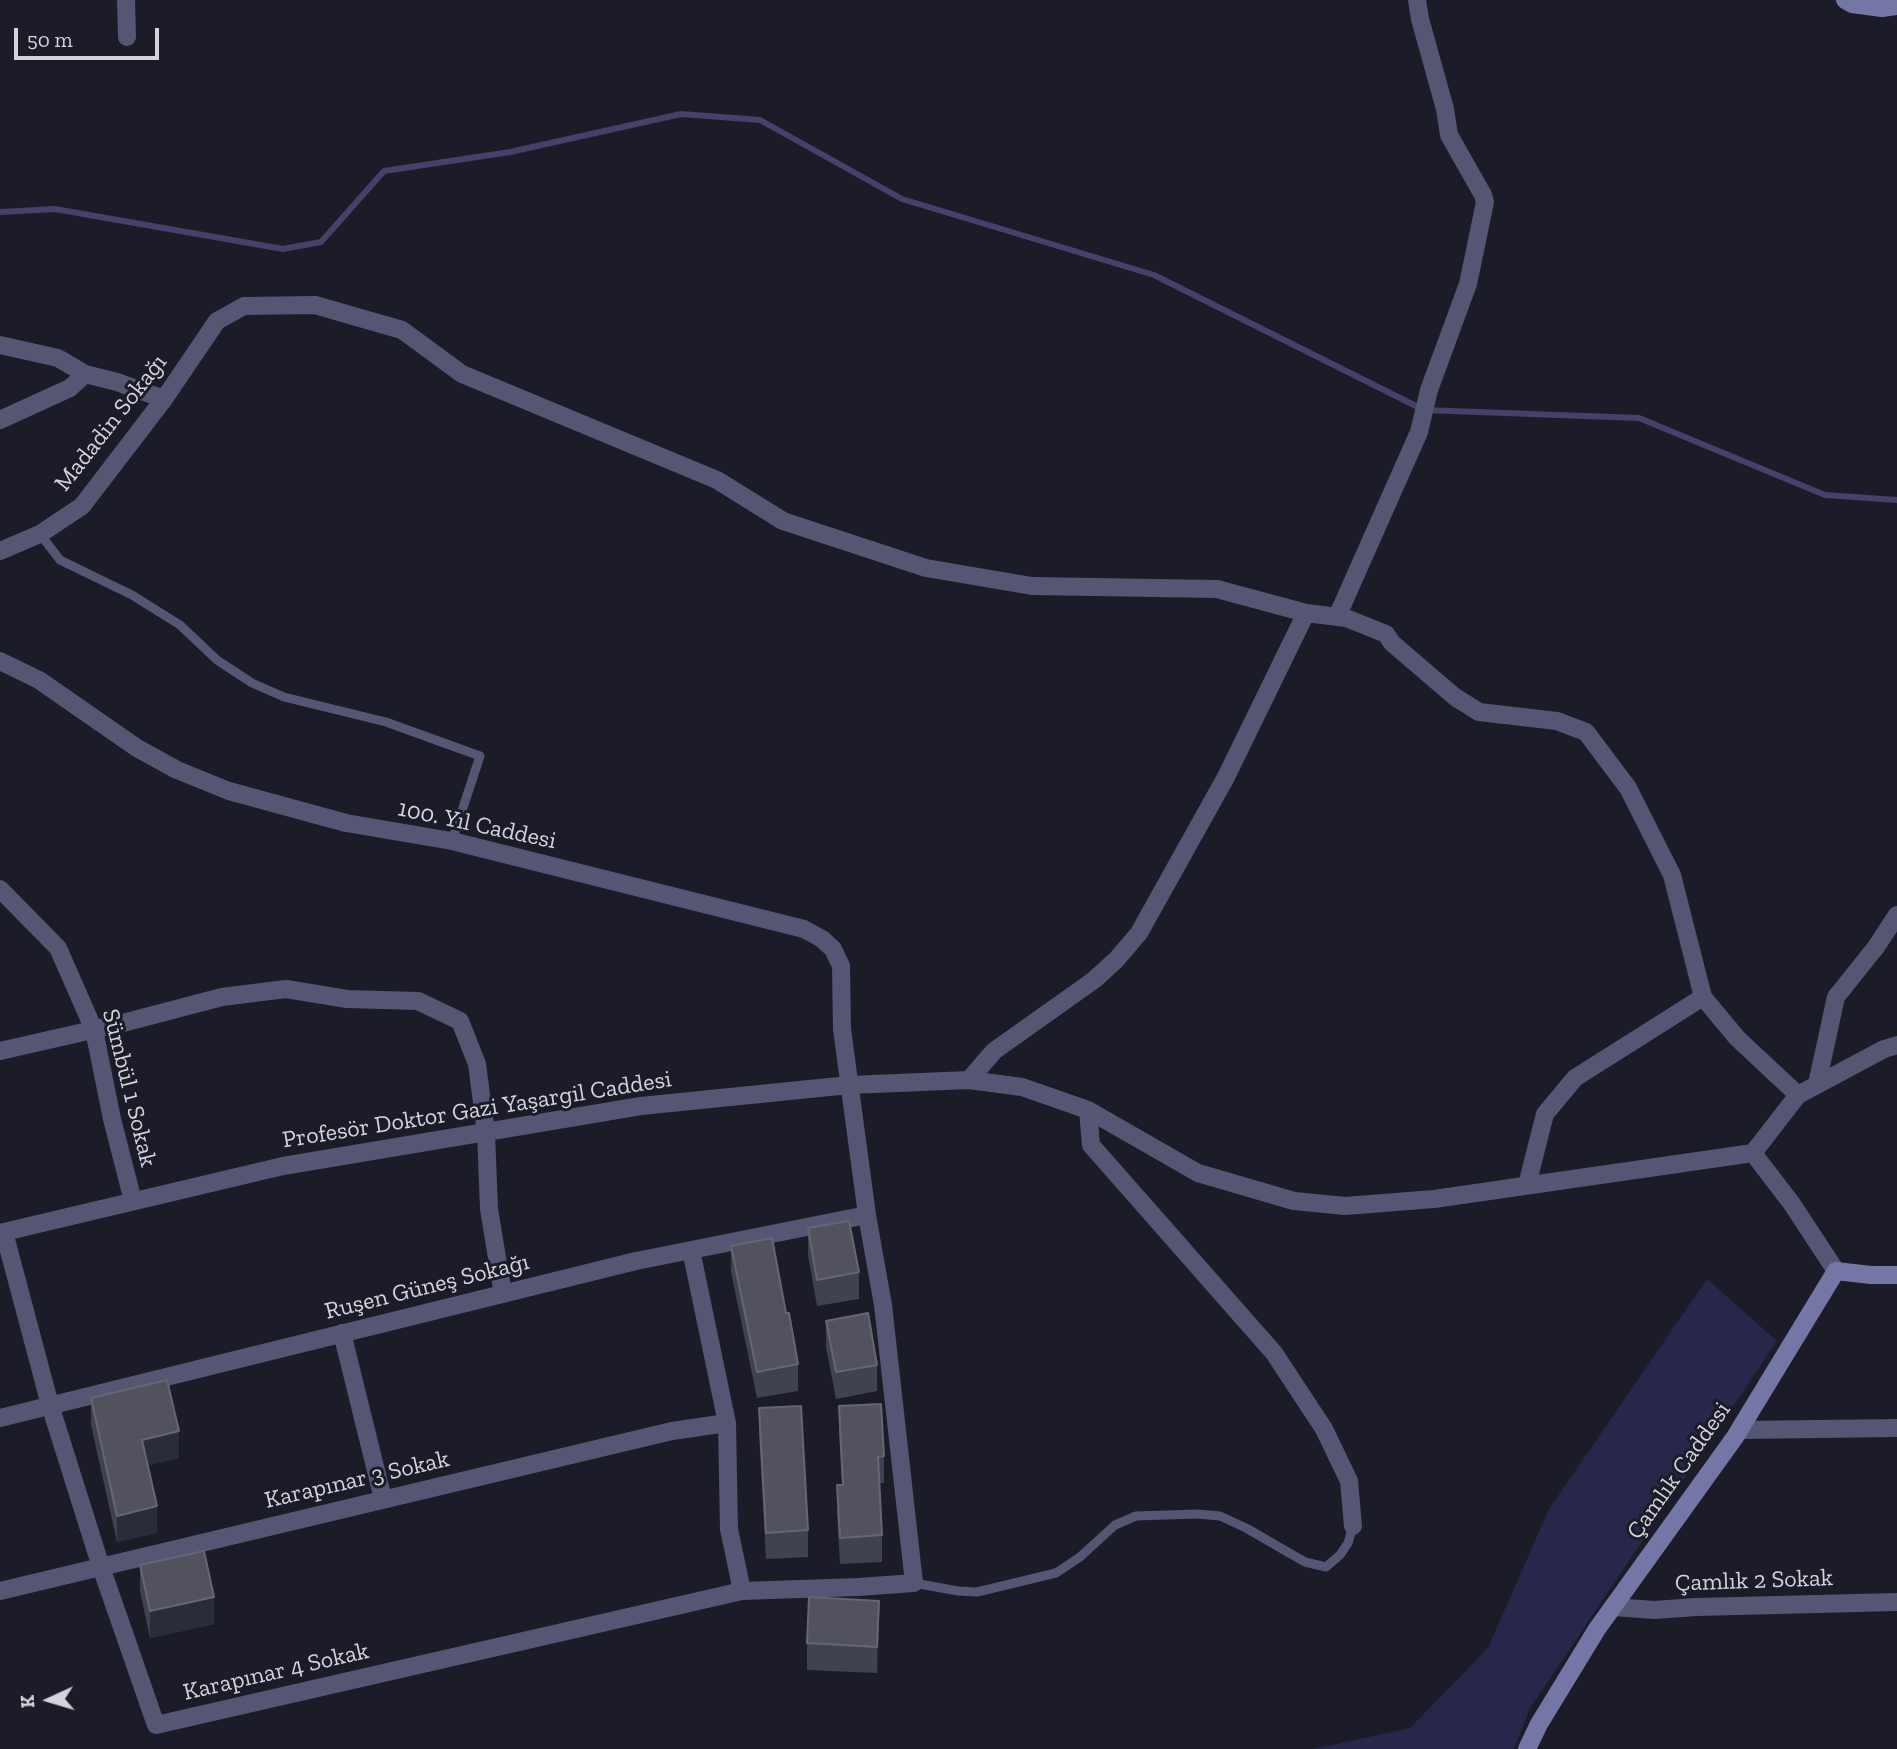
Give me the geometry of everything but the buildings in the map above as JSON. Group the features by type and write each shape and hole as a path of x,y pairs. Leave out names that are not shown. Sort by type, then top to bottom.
{"street":[{"path":"126,0 127,37"},
{"path":"1337,617 1419,432 1429,390 1468,284 1485,202 1449,135 1445,109 1420,19 1418,0"},
{"path":"1845,0 1852,4 1882,8 1897,6"},
{"name":"Madadin Sokağı","path":"0,551 40,534 82,506 164,399 217,321 244,306 315,305 402,330 462,374 717,480 783,521 926,568 1032,586 1217,589 1306,613"},
{"path":"0,345 58,358 85,374 164,399"},
{"path":"0,420 70,388 85,374"},
{"path":"969,1080 994,1051 1094,980 1139,933 1226,777 1306,613 1346,618 1387,634 1392,643 1454,697 1479,712 1557,721 1586,732 1628,788 1672,875 1703,997 1737,1038 1798,1095"},
{"name":"100. Yıl Caddesi","path":"0,661 39,680 137,748 177,770 229,791 346,823 452,841 804,929 833,949 841,966 842,1029 867,1215 883,1306 914,1583"},
{"name":"Sümbül 1 Sokak","path":"0,889 58,948 94,1030 112,1119 133,1201"},
{"path":"1817,1084 1836,997 1876,947 1897,915"},
{"path":"0,1051 222,997 286,989 347,999 418,1001 460,1021 477,1064 486,1133 489,1209 503,1294"},
{"path":"1527,1185 1545,1114 1575,1077 1703,997"},
{"path":"1897,1045 1884,1049 1798,1095 1753,1153 1792,1204 1836,1270 1871,1275 1897,1275"},
{"name":"Profesör Doktor Gazi Yaşargil Caddesi","path":"2,1233 283,1166 642,1106 849,1085 969,1080 1022,1087 1088,1110 1198,1173 1294,1201 1345,1206 1434,1199 1753,1153"},
{"path":"1088,1110 1091,1145 1274,1353 1324,1429 1349,1481 1353,1526"},
{"name":"Ruşen Güneş Sokağı","path":"0,1418 503,1294 691,1250 867,1215"},
{"name":"Karapınar 4 Sokak","path":"2,1233 50,1405 101,1567 156,1725 742,1591 914,1583"},
{"path":"691,1250 727,1423 729,1529 742,1591"},
{"name":"Çamlık Caddesi","path":"1527,1749 1546,1712 1613,1607 1740,1430 1836,1270"},
{"path":"342,1333 383,1499"},
{"name":"Karapınar 3 Sokak","path":"0,1591 672,1431 727,1423"},
{"path":"1740,1430 1897,1428"},
{"name":"Çamlık 2 Sokak","path":"1613,1607 1654,1610 1897,1602"}],"lane":[{"path":"40,534 60,560 132,595 180,625 217,660 252,683 284,697 386,722 480,756 452,841"},
{"path":"914,1583 977,1592 1056,1573 1080,1557 1115,1525 1136,1517 1160,1516 1220,1516 1305,1562 1326,1567 1340,1555 1348,1543 1353,1526"}],"shaded area":[{"path":"1707,1279 1777,1341 1530,1708 1514,1749 1314,1749 1410,1728 1488,1648 1549,1509"}],"waterway":[{"path":"0,212 55,209 283,249 321,242 384,171 510,152 681,114 760,120 902,199 1154,275 1424,410 1639,418 1825,495 1897,500"}]}
